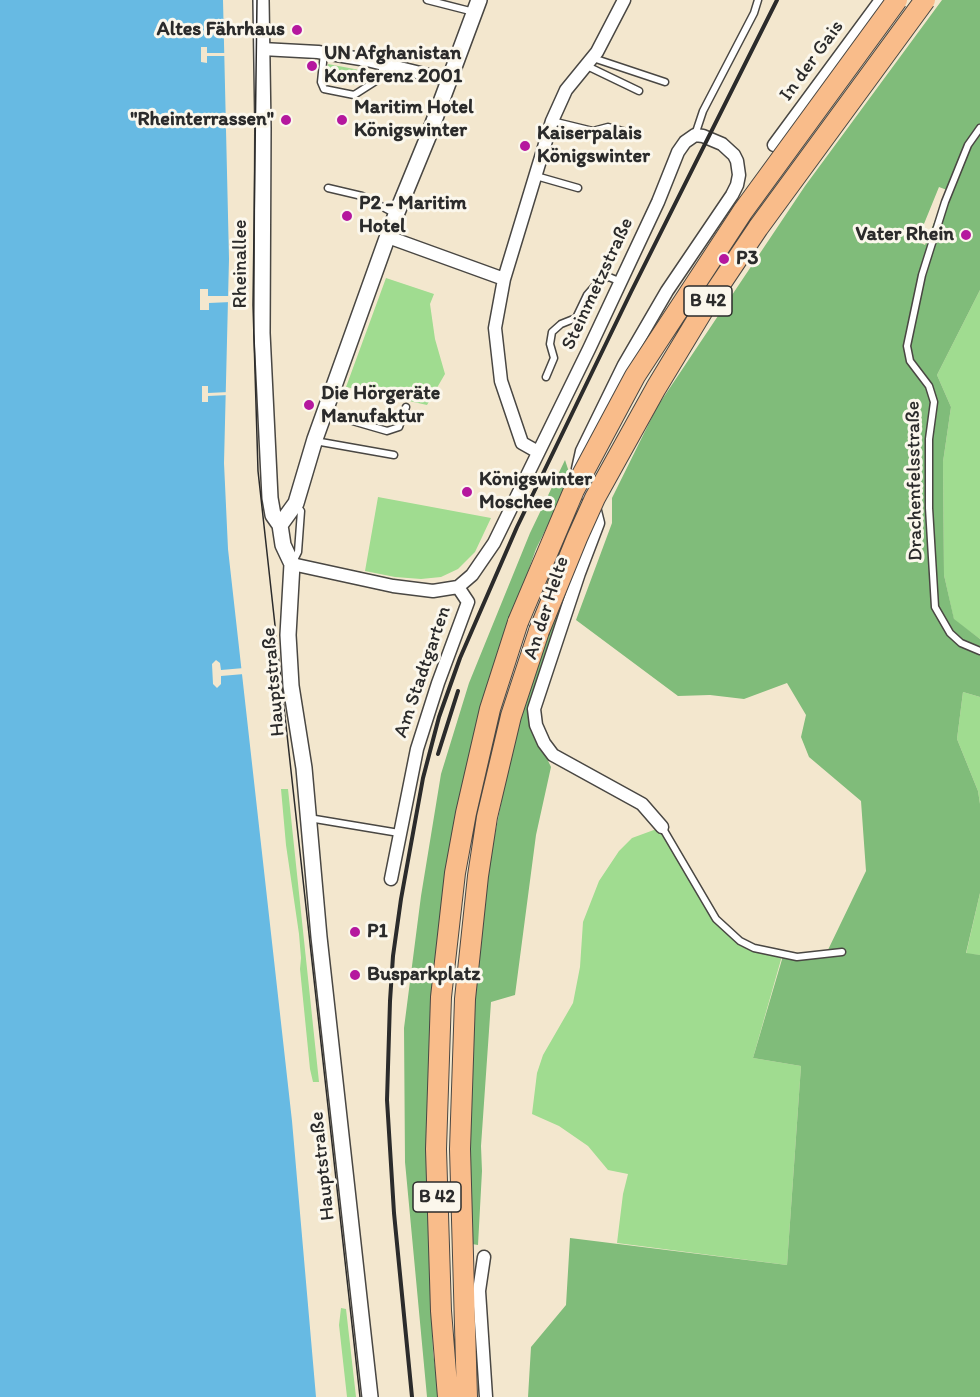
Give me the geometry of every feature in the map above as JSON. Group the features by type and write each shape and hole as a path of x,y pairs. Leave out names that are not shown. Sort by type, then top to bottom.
{"highway":[{"name":"B 42","path":"448,1397 441,1300 436,1149 441,997 455,873 465,813 490,709 518,622 574,490 635,376 743,211 897,0"},
{"name":"B 42","path":"467,1397 460,1149 461,1076 468,975 486,817 511,716 539,631 576,538 595,498 656,388 705,306 758,228 925,0"}],"street":[{"name":"Rheinallee","path":"261,0 262,333 270,498 273,515 280,525"},
{"path":"538,452 522,444 501,381 495,328 504,279 552,121 566,90 589,62 612,26 624,0"},
{"name":"In der Gais","path":"774,145 881,0"},
{"path":"280,525 296,503 314,441 396,214 476,6"},
{"path":"262,50 324,53 384,64 449,80"},
{"name":"An der Helte","path":"662,827 642,804 553,755 544,743 536,725 534,709 598,523 578,469 582,451 624,365 667,291 732,195 737,184 739,175 734,155 722,144 703,135 695,135"},
{"name":"Steinmetzstraße","path":"538,452 621,282 678,152 685,142 695,135"},
{"path":"388,237 504,279"},
{"name":"Am Stadtgarten","path":"392,879 399,833 417,749 468,602 458,587 472,575 494,543 538,452"},
{"name":"Hauptstraße","path":"280,525 283,545 292,564 288,646 291,686 309,818 319,937 370,1397"},
{"path":"292,564 393,586 433,591 458,587"},
{"path":"484,1257 479,1291 486,1397"}],"lane":[{"path":"427,0 476,6"},
{"path":"695,135 703,111 754,13 758,0"},
{"path":"324,53 321,82 324,89 354,95 379,79 384,64"},
{"path":"589,62 665,82"},
{"path":"589,62 639,92"},
{"path":"552,121 593,131 608,127 638,135"},
{"name":"Drachenfelsstraße","path":"980,128 968,146 945,202 921,275 907,346 910,361 929,386 934,402 929,439 929,507 935,607 950,633 961,643 980,651"},
{"path":"535,175 578,188"},
{"path":"328,188 362,196 396,214"},
{"path":"546,377 554,358 550,344 552,332 561,324 576,318 587,295 600,279 609,277 621,282"},
{"path":"324,413 387,431 399,427 406,407"},
{"path":"314,441 394,455"},
{"path":"292,564 298,552 301,511 296,503"},
{"path":"309,818 399,833"},
{"name":"An der Helte","path":"662,827 716,919 740,941 754,948 797,957 842,952"}],"green space":[{"path":"942,0 980,0 980,290 937,375 951,407 943,462 944,575 954,619 980,639 980,697 963,692 957,739 978,791 980,804 980,893 966,953 980,955 980,1397 528,1397 531,1347 566,1305 570,1238 787,1265 801,1066 753,1058 783,956 826,954 866,871 861,801 809,757 801,737 806,715 787,683 744,699 710,695 678,696 576,620 612,523 612,498 657,407 805,186","holes":["939,187 947,190 925,245 917,241"]},
{"path":"328,64 370,72 356,85 329,81"},
{"path":"386,278 434,294 430,304 435,339 445,374 427,405 346,387"},
{"path":"980,290 980,639 954,620 944,575 943,462 951,407 937,375"},
{"path":"565,460 571,478 536,549 502,645 471,747 452,834 430,1256 433,1352 439,1397 427,1397 405,1162 404,1028 421,896 441,774 469,683 530,533"},
{"path":"378,497 491,518 475,552 458,569 441,577 421,579 395,577 365,571"},
{"path":"567,590 532,727 551,767 536,835 515,995 491,1002 481,1146 478,1245 466,1243 470,1027 487,874 517,724 540,656"},
{"path":"963,692 980,697 980,804 978,791 957,739"},
{"path":"281,789 288,789 319,1082 313,1082 310,1069 300,969 299,934 286,845"},
{"path":"662,827 716,919 740,941 782,956 753,1058 801,1066 787,1265 617,1243 628,1174 608,1170 588,1146 559,1126 532,1114 537,1073 543,1055 573,1003 580,967 583,922 599,881 619,851 632,838"},
{"path":"980,893 980,955 966,954"},
{"path":"341,1308 346,1309 356,1397 347,1397 339,1325"}],"water":[{"path":"0,0 223,0 229,259 224,463 228,549 292,1121 316,1397 0,1397"}],"pier":[{"path":"201,47 207,47 207,53 226,53 226,56 207,56 207,63 201,62"},
{"path":"200,289 208,289 208,296 231,296 231,302 209,303 209,310 200,310"},
{"path":"202,386 208,386 208,393 229,392 229,395 208,396 208,402 202,402"},
{"path":"216,660 220,663 221,670 244,668 244,674 221,676 221,684 217,688 213,684 212,664"}],"tram line":[{"path":"257,0 253,305 258,471 360,1397"}],"railway":[{"path":"412,1397 394,1213 387,1100 393,956 423,778 439,717 460,658 517,527 777,0"},
{"path":"438,754 458,691"}],"place":[{"name":"Altes Fährhaus","path":"297,30"},
{"name":"UN Afghanistan Konferenz 2001","path":"312,66"},
{"name":"\"Rheinterrassen\"","path":"286,120"},
{"name":"Maritim Hotel Königswinter","path":"342,120"},
{"name":"Kaiserpalais Königswinter","path":"525,146"},
{"name":"P2 - Maritim Hotel","path":"347,216"},
{"name":"Vater Rhein","path":"966,235"},
{"name":"P3","path":"724,259"},
{"name":"Die Hörgeräte Manufaktur","path":"309,405"},
{"name":"Königswinter Moschee","path":"467,492"},
{"name":"P1","path":"355,932"},
{"name":"Busparkplatz","path":"355,975"}]}
